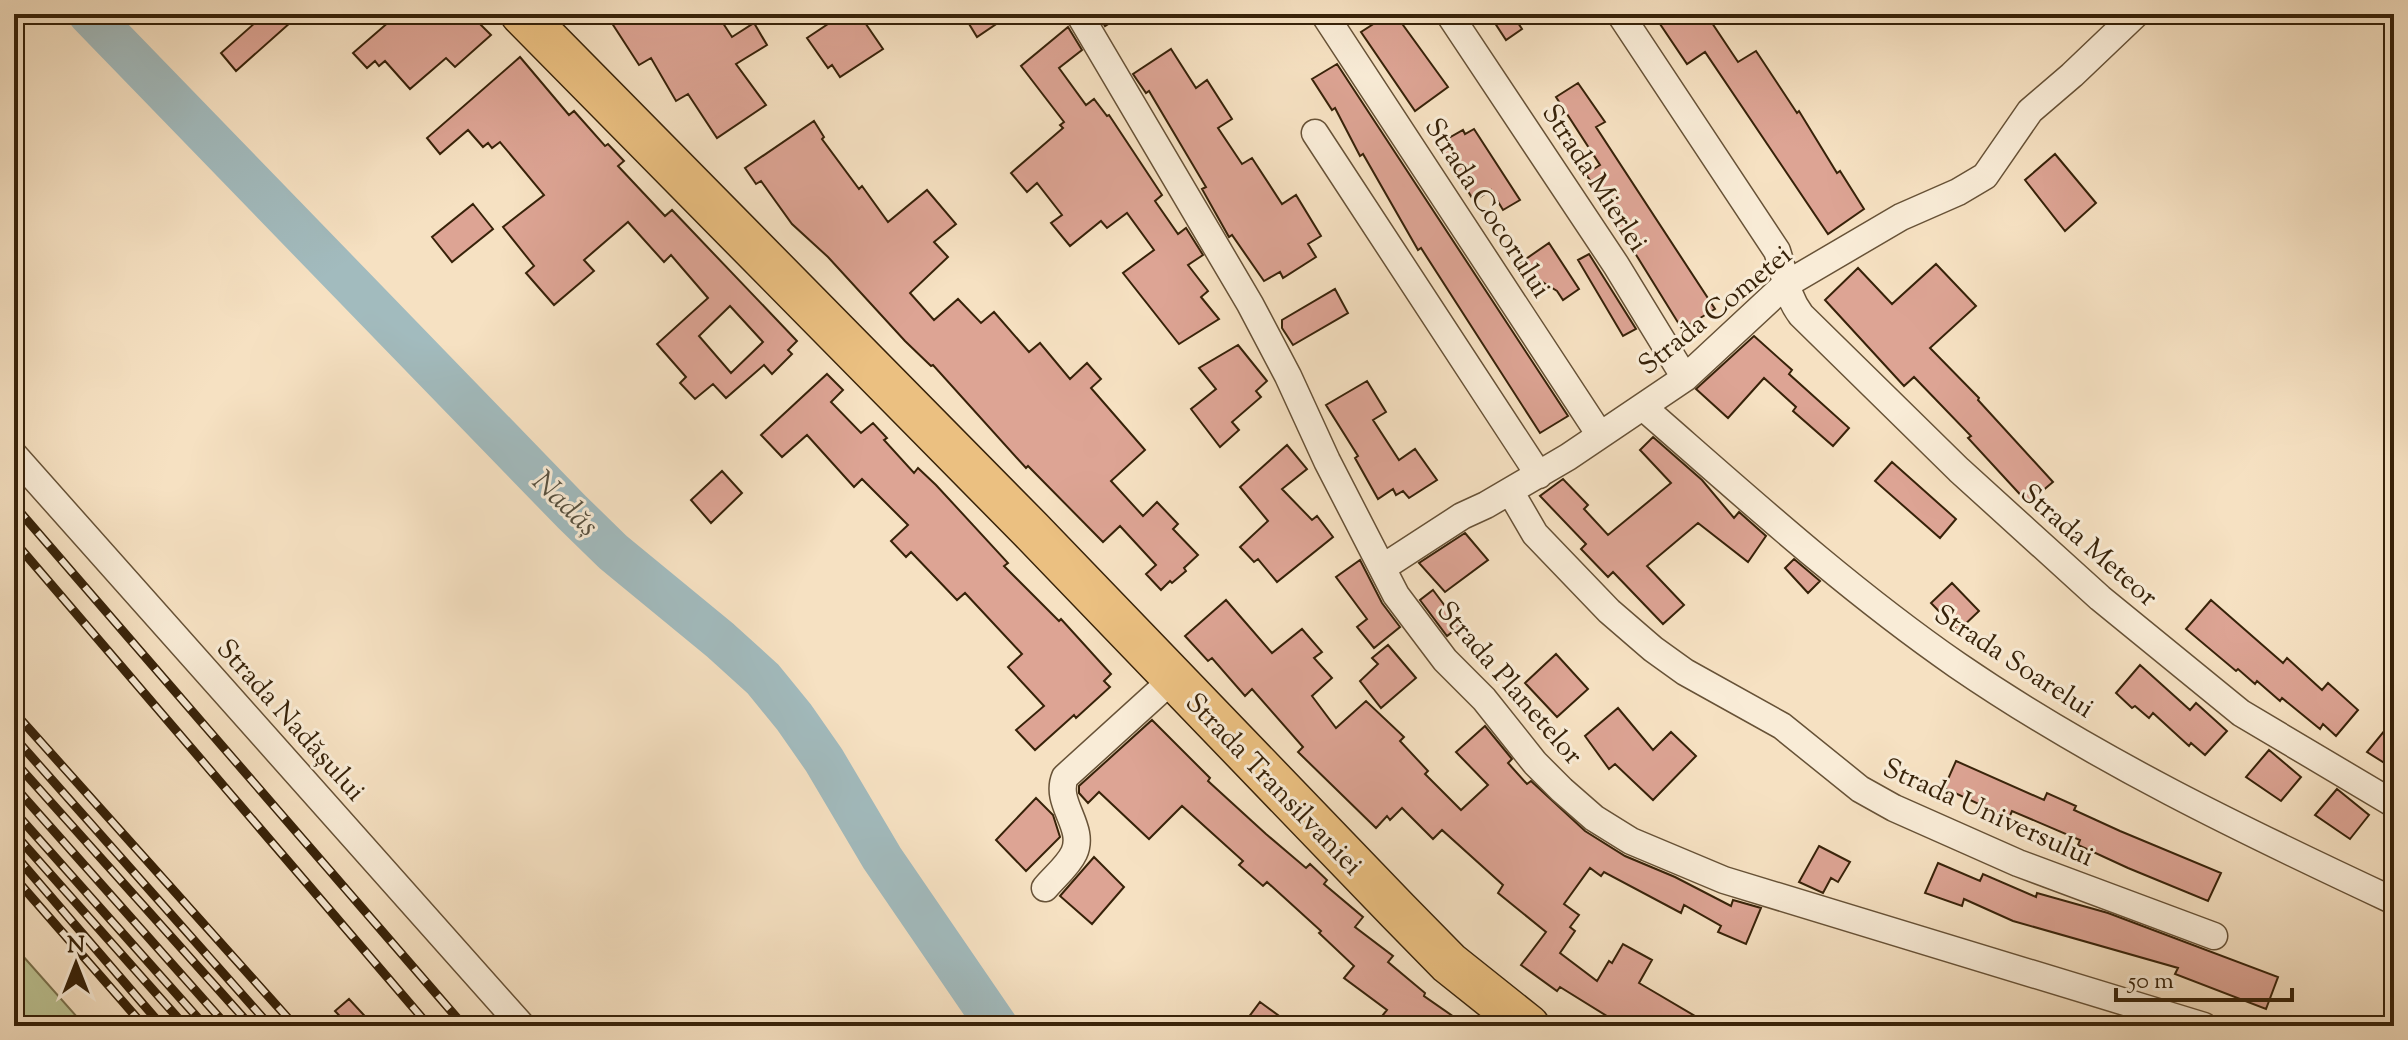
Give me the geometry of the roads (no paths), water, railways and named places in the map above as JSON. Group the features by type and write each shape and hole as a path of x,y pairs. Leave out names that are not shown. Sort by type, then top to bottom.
{"main road":[{"name":"Strada Transilvaniei","path":"522,14 1031,530 1449,963 1528,1026"}],"street":[{"name":"Strada Planetelor","path":"1079,14 1250,304 1396,595 1445,660 1484,699 1535,763 1594,818 1631,841 1724,880 2204,1026"},
{"name":"Strada Cocorului","path":"1324,14 1600,435"},
{"name":"Strada Mierlei","path":"1449,14 1616,265 1685,378"},
{"name":"Strada Meteor","path":"1620,14 1777,251 1785,285 1801,315 1959,470 2100,598 2241,713 2394,804"},
{"name":"Strada Cometei","path":"1382,568 1462,516 1539,475 1685,378 1785,285 1901,217 1958,192 1985,176 2030,111 2136,14"},
{"path":"1315,133 1539,475"},
{"name":"Strada Soarelui","path":"1643,407 1853,589 1957,665 2051,725 2180,797 2394,901"},
{"name":"Strada Nadășului","path":"14,455 522,1026"},
{"name":"Strada Universului","path":"1510,491 1535,534 1609,611 1653,649 1685,672 1782,726 1860,789 1894,808 2018,863 2214,936"},
{"path":"1045,888 1076,848 1075,827 1061,793 1065,777 1174,678"}],"waterway":[{"name":"Nadăș","path":"89,14 572,512 613,552 763,679 824,760 882,858 997,1026"}],"railway":[{"path":"14,505 464,1026"},
{"path":"14,541 429,1026"},
{"path":"14,712 295,1026"},
{"path":"14,737 270,1026"},
{"path":"14,761 251,1026"},
{"path":"14,786 227,1026"},
{"path":"14,811 205,1026"},
{"path":"14,833 185,1026"},
{"path":"14,854 162,1026"},
{"path":"14,877 144,1026"}]}
